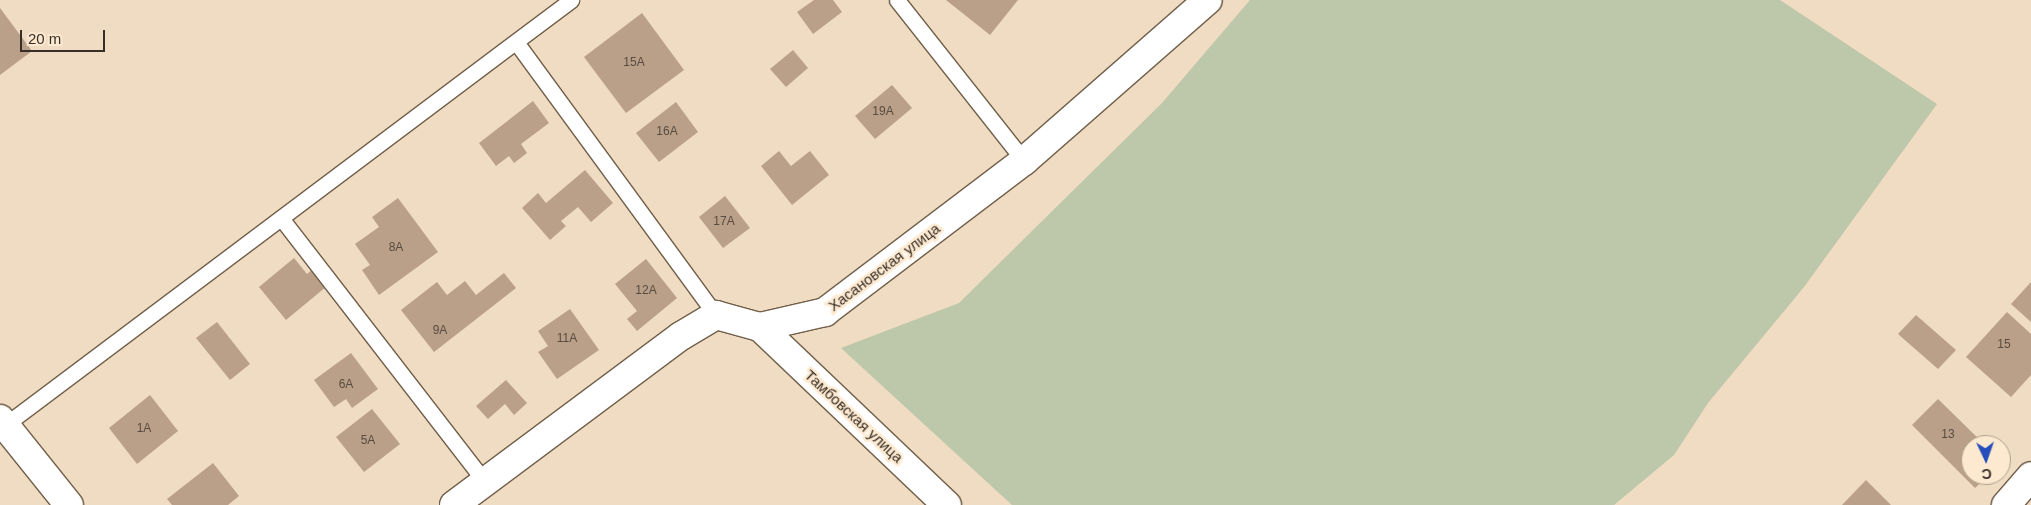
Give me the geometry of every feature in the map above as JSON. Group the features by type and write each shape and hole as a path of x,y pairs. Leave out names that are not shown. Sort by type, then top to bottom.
{"street":[{"name":"Хасановская улица","path":"760,328 825,312 1024,161 1208,0"},
{"path":"454,505 681,336 716,315 760,328"},
{"name":"Тамбовская улица","path":"760,328 948,505"},
{"path":"2,422 69,505"},
{"path":"2006,505 2031,476"}],"lane":[{"path":"2,422 281,218 571,0"},
{"path":"897,0 1024,161"},
{"path":"516,42 716,315"},
{"path":"281,218 485,482"}],"green space":[{"path":"1250,0 1780,0 1937,104 1804,287 1708,403 1674,455 1614,505 1012,505 841,348 959,303 1162,103"}],"building":[{"path":"814,0 833,0 842,12 813,34 797,12"},
{"path":"946,0 1018,0 990,35"},
{"path":"0,8 32,51 0,75"},
{"path":"642,13 684,70 626,113 584,57"},
{"path":"793,50 808,68 786,87 770,69"},
{"path":"892,85 912,108 875,139 855,116"},
{"path":"533,101 549,123 521,144 527,153 514,163 509,156 496,166 479,143"},
{"path":"676,102 698,132 659,162 636,133"},
{"path":"779,151 791,166 810,151 829,175 792,205 761,166"},
{"path":"585,170 613,203 591,222 578,207 561,221 566,226 550,240 522,208 538,193 546,203"},
{"path":"725,196 750,228 723,248 699,217"},
{"path":"398,198 438,252 379,295 362,270 370,265 355,244 379,227 372,217"},
{"path":"294,258 307,274 313,269 327,286 286,320 259,287"},
{"path":"646,259 677,298 637,331 627,319 637,311 615,284"},
{"path":"504,273 516,288 434,352 401,310 437,282 447,295 465,281 476,295"},
{"path":"2031,282 2031,322 2011,304"},
{"path":"570,309 599,350 557,379 538,352 548,346 538,331"},
{"path":"2007,312 2031,334 2031,375 2011,397 1966,357"},
{"path":"1916,315 1956,350 1938,369 1898,334"},
{"path":"217,322 250,364 230,380 196,338"},
{"path":"351,353 378,389 352,408 346,399 334,407 314,380"},
{"path":"506,380 527,403 514,415 505,404 488,419 476,406"},
{"path":"150,395 178,431 137,464 109,428"},
{"path":"1938,399 1975,435 1961,435 1961,474 1912,425"},
{"path":"372,409 400,444 364,472 336,437"},
{"path":"213,463 239,496 228,505 172,505 167,499"},
{"path":"1866,480 1891,505 1842,505"}]}
